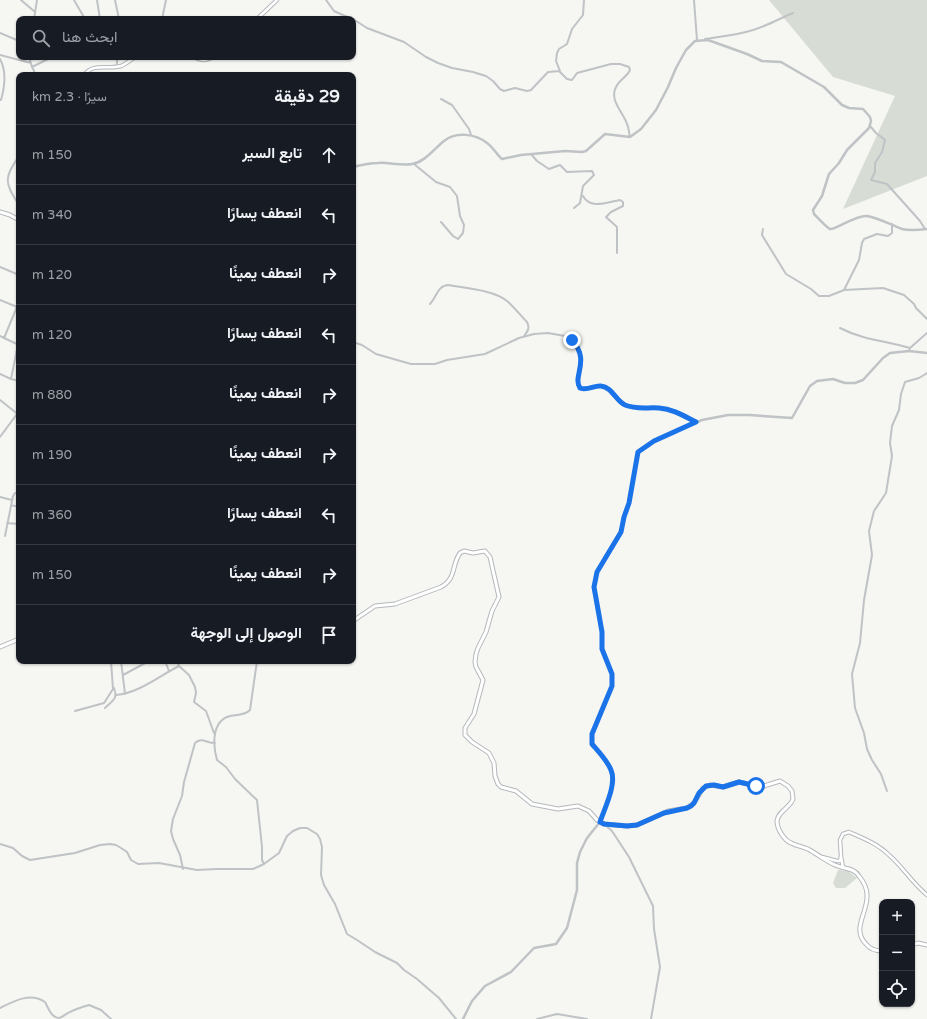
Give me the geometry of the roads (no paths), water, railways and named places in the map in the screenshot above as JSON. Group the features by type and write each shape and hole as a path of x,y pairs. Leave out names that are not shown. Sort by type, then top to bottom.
{"main road":[{"path":"260,16 277,0"},
{"path":"87,72 90,69 98,67 117,67 124,65 130,60"},
{"path":"0,212 16,218"},
{"path":"356,619 375,606 395,604 441,587 452,577 460,553 464,551 473,553 485,551 490,557 499,597 492,611 486,632 476,654 476,667 483,680 474,714 465,728 465,735 472,742 489,753 494,763 496,781 501,787 516,791 532,804 558,809 574,806 582,807 601,822 627,826 637,825 664,813 687,808 694,803 703,788 710,785 723,787 739,782 761,786 780,781 788,786 792,791 793,799 777,820 779,829 789,842 808,849 835,865 858,873 866,890 867,902 859,929 860,937 868,947 873,950 879,950"},
{"path":"0,647 16,640"},
{"path":"843,868 840,840 843,834 849,832 861,836 889,854 915,885 927,895"},
{"path":"820,856 838,862 841,856"},
{"path":"915,944 918,943 927,945"}],"street":[{"path":"21,0 35,12"},
{"path":"34,16 37,0"},
{"path":"74,0 83,16"},
{"path":"97,0 100,16"},
{"path":"115,0 118,16"},
{"path":"163,16 166,0"},
{"path":"326,0 334,12 345,16"},
{"path":"584,0 583,15 572,29 567,44 559,49 556,61 560,67 560,72 567,79 572,80 577,73 611,64 620,64 629,67 630,70 627,75 616,85 614,99 628,126 630,137"},
{"path":"694,0 698,40"},
{"path":"356,167 378,163 414,164 437,149 445,140 460,135 470,135 488,143 502,159 564,151 582,152 586,151 605,134 630,137 641,129 656,110 676,68 691,44 698,40 764,26 793,13"},
{"path":"356,21 367,28 404,42 426,58 462,71 473,72 486,76 500,89 504,90 515,88 527,91 531,90 548,72 560,72"},
{"path":"0,33 16,40"},
{"path":"698,40 708,40 728,46 762,61 781,62 824,87 842,105 849,108 865,110 870,117 870,126 885,140 882,152 875,163 875,172 871,180 887,184 926,229"},
{"path":"0,56 16,60"},
{"path":"0,59 3,64 5,82 0,100"},
{"path":"18,60 31,63"},
{"path":"30,60 34,72"},
{"path":"32,67 46,60"},
{"path":"117,60 117,67"},
{"path":"441,99 452,105 469,128 470,135"},
{"path":"870,126 847,150 840,163 829,174 822,196 813,212 829,229 834,229 853,218 867,216 903,229 926,229"},
{"path":"532,154 537,161 549,169 560,165 567,172 592,171 594,175 583,186 583,195 580,203 574,208"},
{"path":"16,161 10,170 8,178 8,185 16,200"},
{"path":"414,164 436,182 450,187 457,196 460,216 464,225 463,233 458,239 453,236 441,222"},
{"path":"583,195 586,201 592,205 620,200 623,202 623,206 611,212 606,217 617,227 618,253"},
{"path":"844,290 859,260 864,239 877,234 888,236 892,233 892,224"},
{"path":"763,228 762,235 786,274 811,289 819,296 829,296 844,290 883,288 904,294 927,319"},
{"path":"0,272 1,268 16,274"},
{"path":"430,304 440,287 444,285 499,297 507,302 527,322 529,326 524,337"},
{"path":"0,300 16,307"},
{"path":"4,338 16,309"},
{"path":"840,328 863,338 910,348"},
{"path":"356,343 376,354 411,364 435,364 447,360 485,354 534,334 548,333 565,336 572,340 580,353 581,362 578,383 580,388 588,389 599,386 604,387 609,389 624,404 644,409 667,409 680,413 696,422"},
{"path":"909,351 910,348 927,333"},
{"path":"0,336 16,344"},
{"path":"463,1019 472,1001 485,986 511,972 534,948 551,945 559,941 567,928 576,896 577,863 580,852 587,838 601,822 614,781 611,770 606,761 592,744 592,734 612,686 612,674 602,649 602,632 594,587 597,572 621,532 629,503 638,452 654,441 696,422 728,415 792,418 810,386 817,381 833,378 844,383 855,383 863,380 886,355 890,353 909,351 927,354"},
{"path":"11,379 16,355"},
{"path":"887,791 881,774 867,749 864,733 855,708 852,674 860,643 864,600 872,555 868,532 874,511 886,493 892,456 890,443 892,426 899,410 901,394 906,382 919,378 927,373"},
{"path":"0,374 16,380"},
{"path":"0,400 16,412"},
{"path":"0,437 16,417"},
{"path":"5,536 12,500 16,493"},
{"path":"0,498 12,500"},
{"path":"11,505 16,506"},
{"path":"7,523 16,524"},
{"path":"75,711 104,703 113,689 112,664"},
{"path":"121,664 125,694"},
{"path":"123,676 144,664"},
{"path":"166,664 169,671"},
{"path":"215,734 220,722 224,719 230,716 242,715 250,710 257,664"},
{"path":"116,695 125,694 136,690 179,666 189,675 196,693 194,702 206,711 215,734 217,760 226,767 235,779 257,800 262,860 264,864"},
{"path":"105,708 115,698 116,695 113,685"},
{"path":"183,869 180,855 173,839 173,819 182,796 190,756 195,744 200,740 215,743"},
{"path":"601,822 612,831 618,839 629,857 653,906 656,942 660,962 651,1019"},
{"path":"0,844 13,848 22,856 30,860 75,853 100,845 116,845 127,852 131,860 138,864 159,863 183,869 198,870 225,868 253,869 264,864 279,853 287,836 293,831 300,828 307,828 317,834 320,839 322,848 321,875 324,885 335,904 347,934 375,952 398,963 404,970 439,998 456,1019"},
{"path":"0,1008 24,997 32,997 45,1002 52,1014 58,1018 61,1018 66,1013 89,1005 101,1010 111,1019"},
{"path":"537,1019 557,1014 587,1019"}]}
